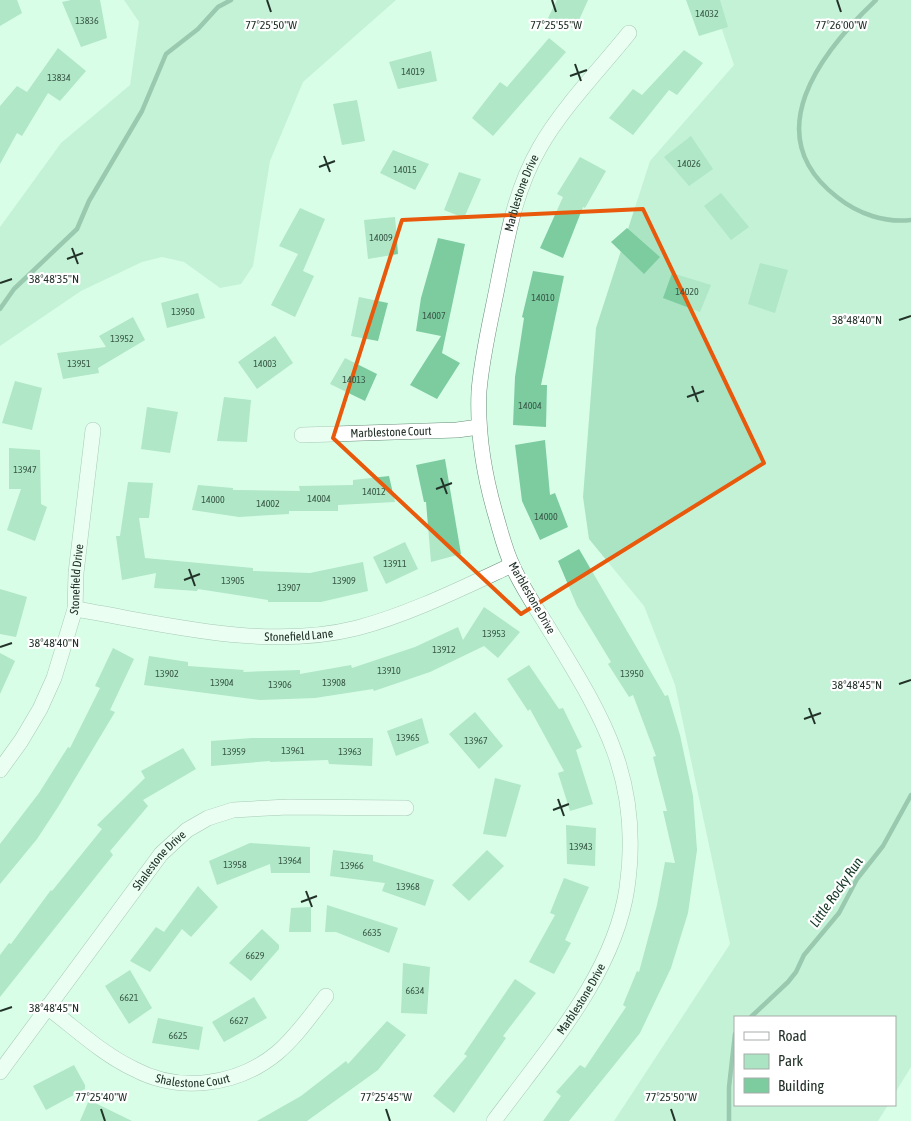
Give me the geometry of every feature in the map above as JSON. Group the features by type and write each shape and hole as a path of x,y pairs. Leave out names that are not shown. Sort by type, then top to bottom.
{"street":[{"name":"Marblestone Drive","path":"494,1121 581,1001 597,975 620,918 630,859 627,796 610,736 591,698 512,565 488,488 479,427 481,379 511,219 518,194 541,145 629,33"},
{"name":"Marblestone Court","path":"302,435 457,430 479,427"},
{"name":"Stonefield Drive","path":"0,770 22,742 40,709 54,678 75,609 76,573 93,430"},
{"name":"Stonefield Lane","path":"75,609 235,635 273,638 313,636 357,628 397,615 512,565"},
{"name":"Shalestone Drive","path":"0,1072 161,854 187,830 208,818 246,808 406,808"},
{"name":"Shalestone Court","path":"47,1008 112,1057 134,1070 166,1080 200,1083 237,1076 269,1059 288,1042 326,996"}],"highlighted area":[{"path":"643,209 764,463 521,614 333,438 402,220"}],"green space":[{"path":"124,0 396,0 303,82 270,161 253,266 241,284 220,288 184,262 162,257 142,262 81,291 0,346 0,227 61,143 130,85 139,22"},
{"path":"712,0 911,0 911,1067 896,1091 896,1016 734,1016 734,1106 887,1106 878,1121 614,1121 730,944 675,685 644,606 589,539 583,497 596,328 650,161 734,65"}],"building":[{"path":"0,0 17,0 22,13 0,26"},
{"path":"71,0 100,0 107,38 81,47 62,2"},
{"path":"557,0 588,0 575,29 548,18"},
{"path":"686,0 720,0 728,27 699,36"},
{"path":"549,38 566,52 493,136 472,118 500,82 507,87"},
{"path":"58,48 86,71 60,101 48,93 22,136 17,133 0,164 0,106 17,86 27,92"},
{"path":"684,50 703,63 677,95 669,90 633,135 609,118 633,89 642,95"},
{"path":"431,51 437,81 398,89 389,62"},
{"path":"357,100 365,141 342,145 333,104"},
{"path":"691,136 713,169 689,186 664,157"},
{"path":"393,150 429,164 415,190 380,173"},
{"path":"580,157 606,171 585,208 583,207 563,258 540,248 563,197 557,194"},
{"path":"459,172 481,179 464,218 444,210"},
{"path":"721,193 749,227 731,240 704,206"},
{"path":"300,208 325,219 303,271 314,276 295,317 271,305 298,254 279,246"},
{"path":"395,217 398,254 368,259 364,220"},
{"path":"627,228 660,257 644,274 611,242"},
{"path":"438,238 465,244 442,353 460,363 437,399 410,385 441,336 416,331 421,298"},
{"path":"760,263 788,270 775,313 748,304"},
{"path":"533,271 564,276 541,385 547,385 546,427 513,425 515,377 524,318 522,317"},
{"path":"672,273 711,285 700,312 663,298"},
{"path":"198,293 205,318 167,328 161,303"},
{"path":"359,297 388,303 378,341 351,336"},
{"path":"133,317 145,340 98,368 99,373 63,379 57,353 106,347 99,336"},
{"path":"275,336 293,363 257,389 238,362"},
{"path":"345,358 377,374 365,401 330,384"},
{"path":"15,381 42,388 32,430 2,423"},
{"path":"224,397 251,400 247,442 217,441"},
{"path":"147,407 178,412 170,453 141,449"},
{"path":"545,440 550,495 555,493 568,527 540,540 522,501 515,445"},
{"path":"9,448 40,450 41,504 47,507 35,541 7,530 21,489 9,489"},
{"path":"445,459 461,554 431,562 426,502 424,502 416,465"},
{"path":"389,476 395,502 338,505 338,511 289,511 289,514 239,517 192,510 198,485 233,488 233,490 300,491 299,486 353,485 353,480"},
{"path":"128,482 153,483 149,518 139,518 145,558 253,568 253,571 310,573 363,562 368,591 321,602 268,602 268,600 198,589 197,591 154,588 156,573 122,580 116,536 120,536"},
{"path":"405,542 418,569 386,584 373,557"},
{"path":"579,549 665,696 668,695 680,735 693,796 697,850 688,913 671,968 640,1033 569,1121 543,1121 561,1096 556,1092 580,1065 585,1068 626,1007 623,1005 637,971 639,972 657,905 665,862 675,863 663,811 667,811 653,757 656,756 633,695 629,697 608,664 611,662 577,606 558,561"},
{"path":"0,589 27,597 16,637 0,634"},
{"path":"484,607 520,632 498,658 484,646 430,672 374,691 373,689 315,698 260,700 144,685 149,656 188,662 188,666 244,670 243,672 300,670 300,674 351,665 352,668 415,647 458,627 463,640"},
{"path":"113,648 134,659 110,710 115,712 37,839 0,884 0,844 39,793 68,747 70,748 100,688 95,686"},
{"path":"0,653 15,661 0,694"},
{"path":"529,665 559,709 563,708 582,747 576,750 593,804 570,811 558,773 564,771 530,709 528,711 507,679"},
{"path":"475,712 503,746 479,769 449,734"},
{"path":"422,718 429,743 396,756 387,731"},
{"path":"252,738 373,738 372,766 329,764 328,760 270,761 211,766 211,741"},
{"path":"183,748 196,769 143,800 148,806 110,851 113,855 0,997 0,955 9,943 11,944 51,890 102,829 97,825 145,778 141,771"},
{"path":"495,778 521,785 506,837 483,834"},
{"path":"566,825 596,828 595,866 567,864"},
{"path":"250,843 310,847 310,873 271,873 270,864 217,885 209,861"},
{"path":"333,850 373,855 373,861 434,880 425,906 382,891 385,883 330,876"},
{"path":"487,850 504,866 469,901 452,885"},
{"path":"564,878 589,887 565,940 571,943 554,974 529,962 555,915 550,913"},
{"path":"198,886 218,907 191,937 182,929 150,972 130,961 156,927 164,932"},
{"path":"327,905 398,928 389,953 336,932 325,932"},
{"path":"311,907 311,932 289,932 291,908"},
{"path":"262,929 279,945 279,949 251,981 229,963"},
{"path":"403,963 430,967 427,1014 401,1013"},
{"path":"130,970 152,1008 129,1024 105,986"},
{"path":"515,979 536,993 503,1036 506,1038 454,1113 433,1096 467,1056 464,1054"},
{"path":"254,997 267,1018 224,1042 212,1022"},
{"path":"158,1018 203,1027 199,1050 152,1043"},
{"path":"387,1021 406,1035 378,1070 307,1121 257,1121 301,1096 346,1061 348,1064"},
{"path":"74,1065 85,1085 85,1089 46,1110 33,1086"},
{"path":"89,1100 132,1121 80,1121"}],"waterway":[{"path":"0,309 14,289 77,229 89,201 142,111 166,54 198,29 218,7 231,0"},
{"name":"Little Rocky Run","path":"876,0 835,44 818,69 806,95 799,121 801,148 813,173 845,203 863,213 882,219 911,220"},
{"name":"Little Rocky Run","path":"752,1016 788,982 796,972 804,955 839,913 857,879 883,846 911,795"},
{"name":"Little Rocky Run","path":"729,1121 729,1087 734,1043"}]}
